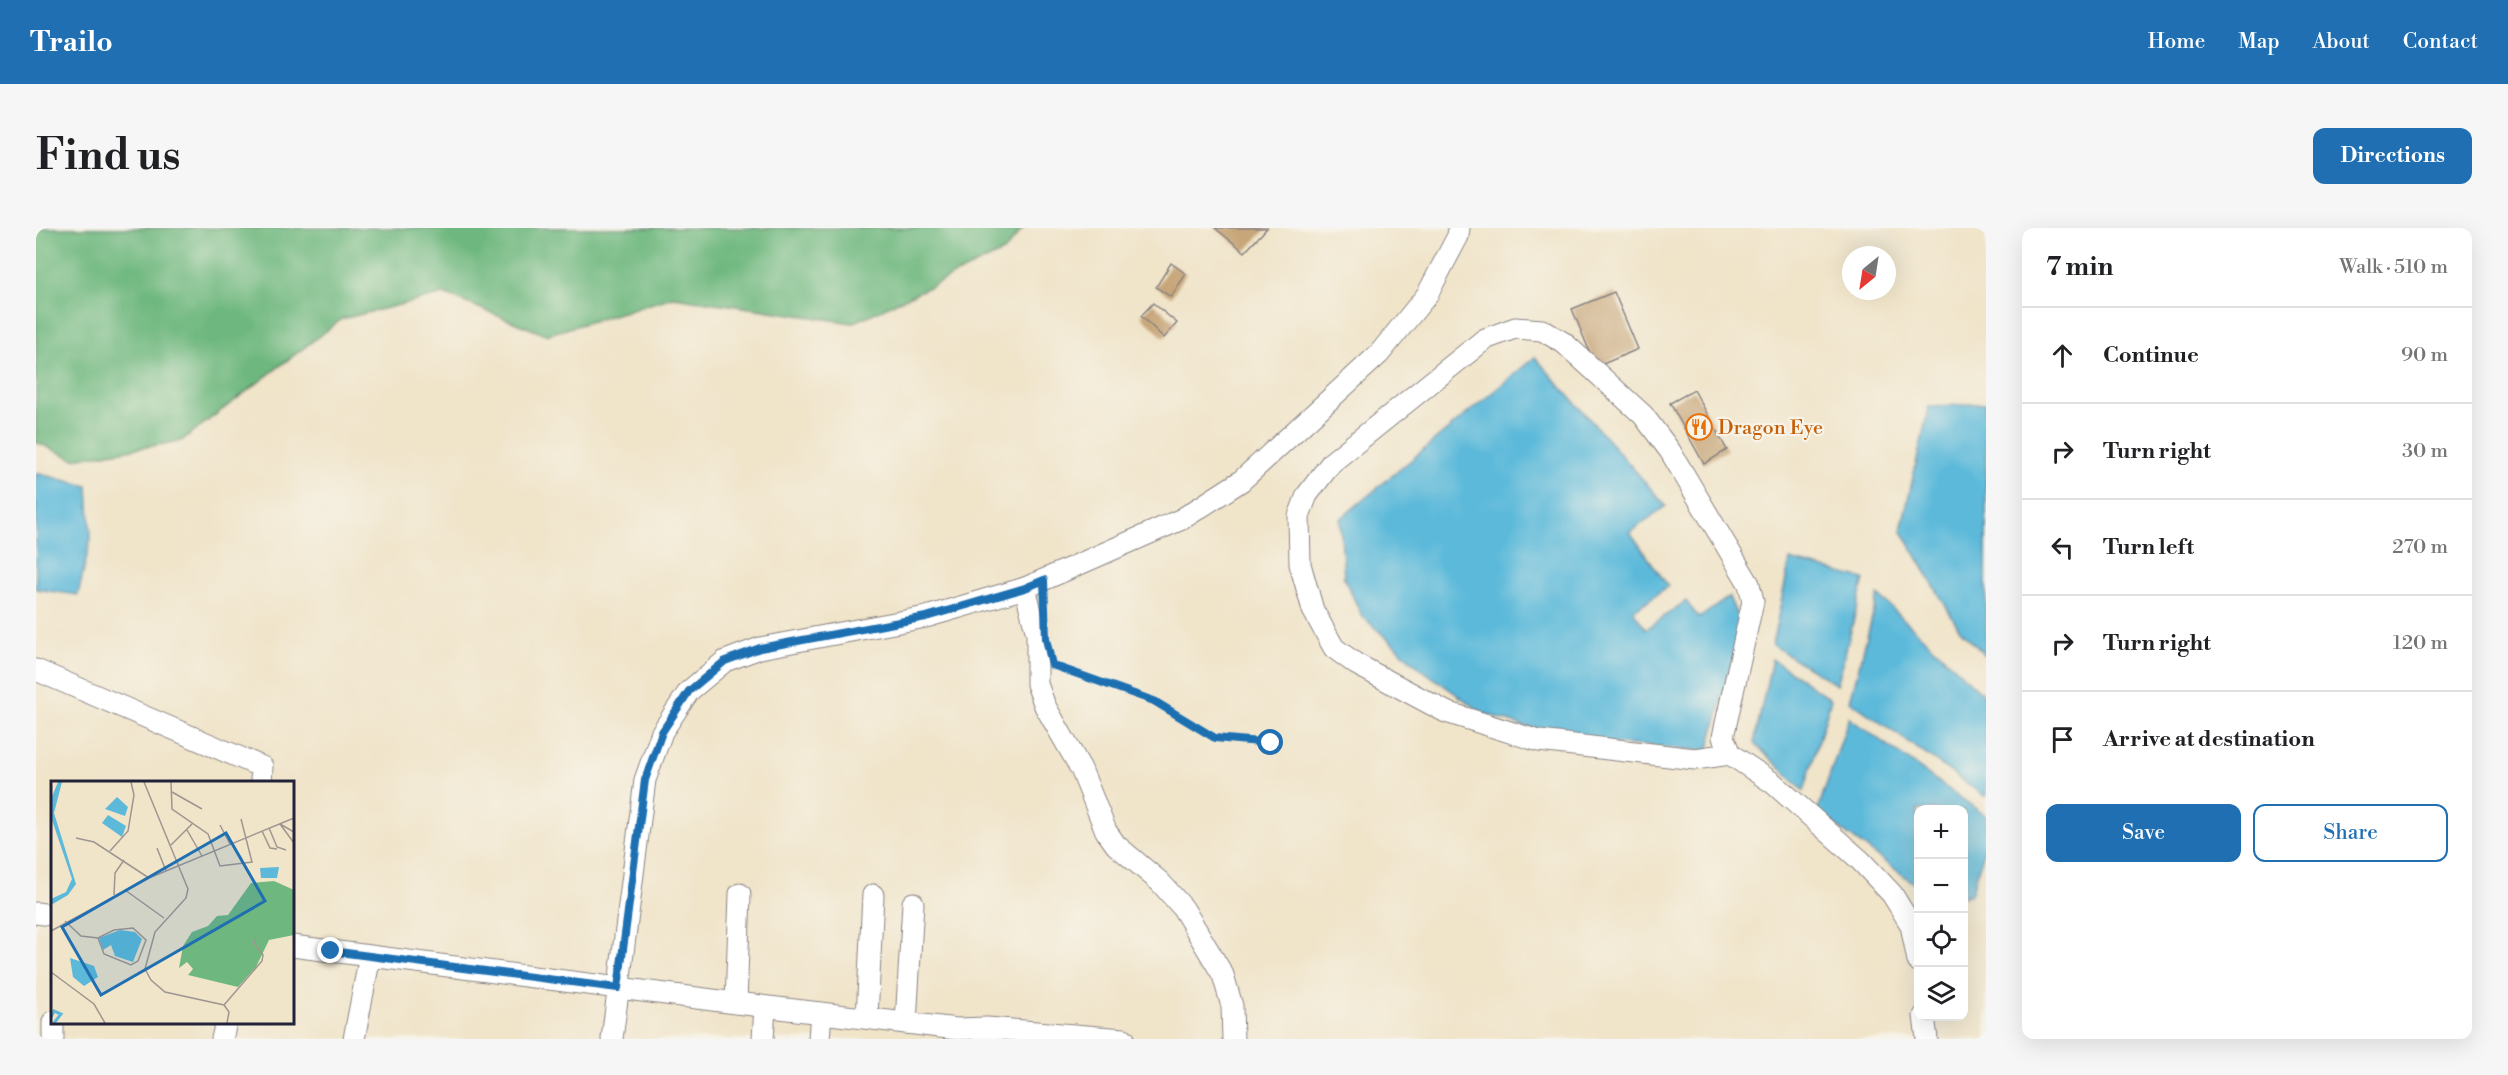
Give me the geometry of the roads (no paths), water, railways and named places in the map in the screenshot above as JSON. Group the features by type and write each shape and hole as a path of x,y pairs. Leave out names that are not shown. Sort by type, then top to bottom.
{"street":[{"path":"612,1039 645,780 662,732 689,691 725,661 760,648 926,617 1025,588 1182,519 1241,481 1379,354 1427,295 1458,236 1459,228"},
{"path":"1730,754 1695,759 1539,741 1446,712 1356,664 1334,648 1313,610 1300,564 1299,516 1306,495 1332,462 1485,339 1515,328 1542,330 1564,343 1642,415 1664,442 1749,584 1753,601 1723,737 1730,754 1773,783 1860,860 1892,894 1911,926 1914,941"},
{"path":"1025,588 1037,634 1037,684 1045,706 1081,769 1106,831 1116,845 1160,882 1183,908 1223,975 1232,1006 1233,1039"},
{"path":"36,670 262,767 261,781"},
{"path":"736,1003 740,894"},
{"path":"867,1018 873,894"},
{"path":"906,1023 913,903"},
{"path":"36,913 51,915"},
{"path":"294,946 906,1023 959,1034 987,1028 1124,1039"},
{"path":"354,1039 370,956"},
{"path":"763,1039 765,1007"},
{"path":"819,1039 822,1013"},
{"path":"1925,1021 1927,1039"},
{"path":"52,1039 53,1024"},
{"path":"222,1039 226,1024"}],"water":[{"path":"1535,357 1666,506 1630,532 1668,586 1633,611 1646,629 1686,601 1699,618 1729,597 1742,628 1708,751 1566,740 1483,713 1421,669 1362,616 1344,578 1340,519"},
{"path":"1986,403 1986,656 1960,630 1901,530 1929,407"},
{"path":"36,473 88,486 91,538 78,595 36,589"},
{"path":"1790,560 1864,579 1837,685 1772,645"},
{"path":"1878,595 1986,697 1986,797 1850,701"},
{"path":"1772,659 1831,699 1804,791 1754,743"},
{"path":"1849,718 1986,816 1986,844 1971,894 1968,895 1968,805 1914,805 1914,883 1817,812"}],"place":[{"name":"Dragon Eye","path":"1699,427"}]}
